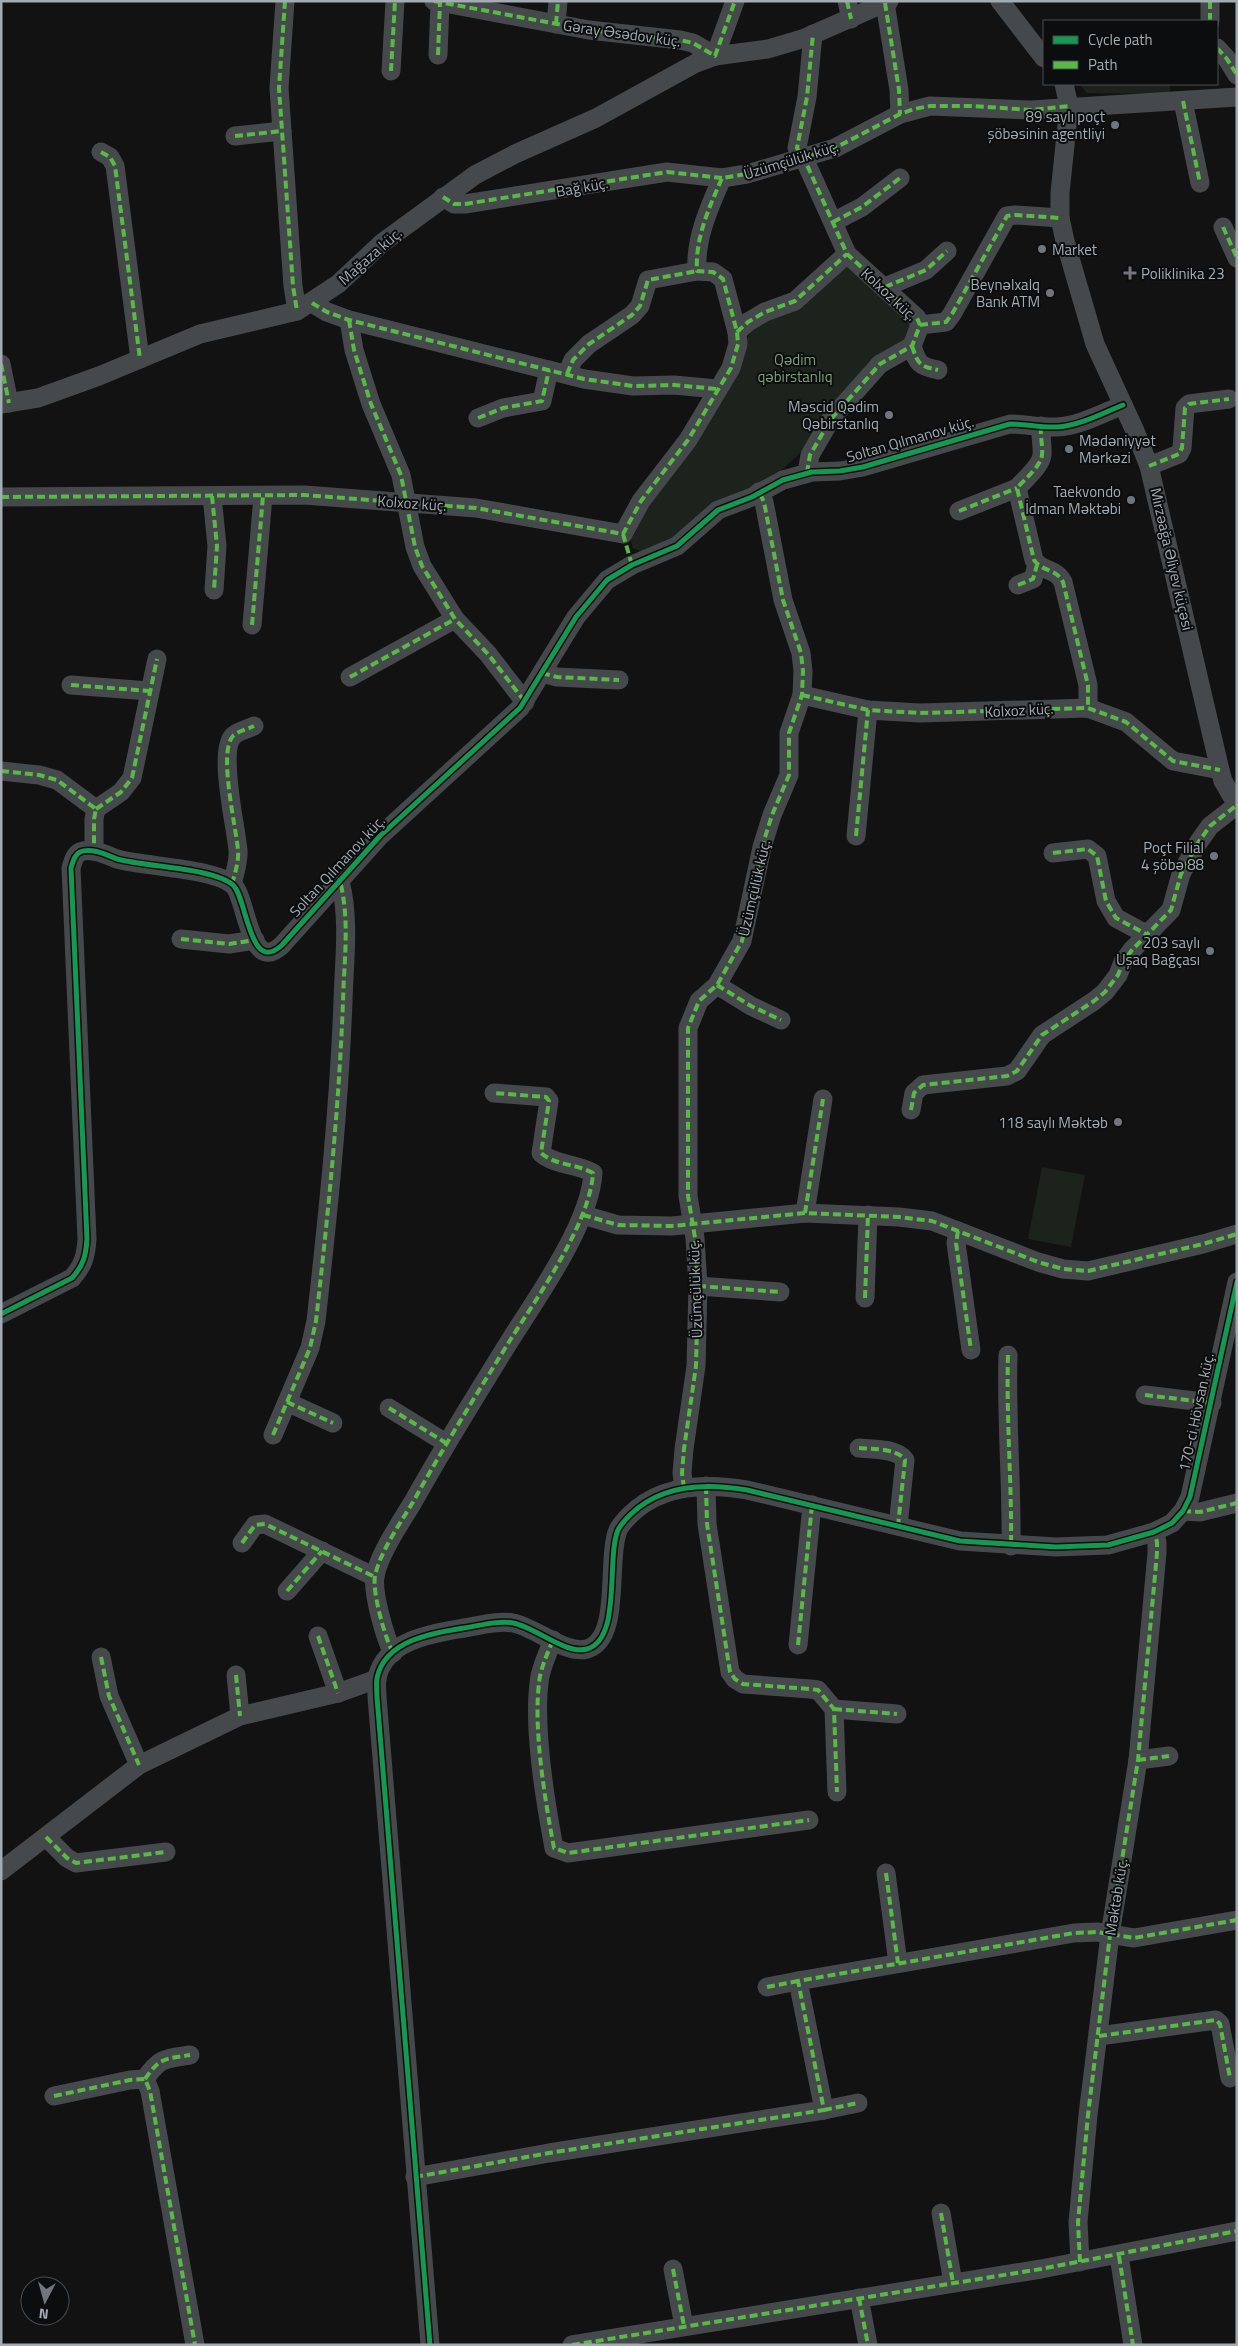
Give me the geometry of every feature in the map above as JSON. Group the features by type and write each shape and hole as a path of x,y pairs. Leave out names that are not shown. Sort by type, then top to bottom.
{"street":[{"path":"285,1 279,88 293,286 304,307 584,379 633,386 674,385 717,388"},
{"path":"391,72 395,1"},
{"path":"556,24 558,1"},
{"path":"735,1 716,56 768,49 813,34 849,10 887,2 899,90 900,114"},
{"path":"1000,1 1043,57"},
{"path":"1210,1 1210,20"},
{"path":"437,2 438,55"},
{"name":"Gəray Əsədov küç.","path":"437,2 589,30 680,40 693,43 716,56"},
{"name":"Kolxoz küç.","path":"806,473 810,454 837,412 880,364 912,346 920,325 917,318 847,254 808,165 797,148 797,138 807,97 813,34"},
{"path":"1227,54 1237,75"},
{"name":"Mağaza küç.","path":"5,403 38,398 200,334 304,307 338,284 382,243 475,174 596,118 681,70 716,56"},
{"name":"Mirzəağa Əliyev küçəsi","path":"1064,85 1069,106 1060,193 1060,218 1068,254 1095,344 1149,466 1220,770 1223,781 1237,805"},
{"name":"Üzümçülük küç.","path":"722,178 747,174 801,156 835,148 900,114 930,106 1031,110 1237,96"},
{"path":"1184,101 1200,183"},
{"path":"235,136 282,131"},
{"path":"101,152 110,157 115,166 140,359"},
{"name":"Bağ küç.","path":"443,197 454,204 465,204 667,172 722,178"},
{"path":"697,271 698,244 708,210 722,178"},
{"path":"833,222 862,208 900,178"},
{"path":"920,325 946,322 1007,216 1060,218"},
{"path":"1223,227 1237,258"},
{"path":"885,287 926,270 946,251"},
{"path":"737,332 748,322 765,312 795,301 847,254"},
{"path":"478,418 503,408 542,401 558,372 590,344 640,306 648,280 697,271 714,272 723,279 737,332 738,344 731,368 717,388 701,420 641,501 622,534 632,565"},
{"path":"349,320 354,350 371,404 401,475 415,547 422,566 455,619 488,654 525,702"},
{"path":"912,346 917,360 922,367 938,370"},
{"path":"1,364 5,403"},
{"path":"1149,466 1179,454 1182,448 1184,408 1189,404 1229,399"},
{"name":"Soltan Qılmanov küç.","path":"255,940 263,951 273,952 278,949 380,836 525,702 576,618 607,580 632,565 671,549 686,540 718,510 793,476 863,467 996,427 1024,424 1056,428 1068,426 1123,405"},
{"path":"959,512 1017,488 1040,461 1042,454 1040,444 1041,426"},
{"path":"1017,488 1034,560 1038,565 1060,575 1063,582 1088,685 1088,708"},
{"name":"Üzümçülük küç.","path":"684,1488 682,1473 684,1449 696,1366 698,1286 695,1238 691,1224 688,1196 688,1028 699,1001 717,985 742,941 762,847 772,815 789,775 789,733 802,695 803,671 801,653 783,600 764,502 760,492"},
{"path":"212,496 217,546 214,590"},
{"path":"252,625 263,496"},
{"name":"Kolxoz küç.","path":"1,497 304,496 407,502 476,508 622,534"},
{"path":"1018,585 1033,579 1038,565"},
{"path":"350,678 455,619"},
{"path":"94,851 94,819 96,809 121,792 132,778 157,659"},
{"path":"542,673 557,677 619,680"},
{"path":"71,685 149,692"},
{"name":"Kolxoz küç.","path":"802,695 868,710 920,713 1088,708 1126,722 1173,761 1220,770"},
{"path":"856,836 868,710"},
{"path":"232,884 238,851 231,810 227,753 229,743 234,735 254,726"},
{"path":"1,771 39,775 57,780 96,809"},
{"path":"911,1110 914,1093 923,1085 1007,1076 1016,1071 1042,1034 1094,1002 1118,975 1123,962 1146,934 1171,910 1181,874 1210,826 1237,805"},
{"path":"1053,853 1088,849 1097,856 1106,901 1116,918 1146,934"},
{"path":"2,1310 72,1278 81,1268 86,1257 87,1239 71,868 74,857 81,851 94,851 134,863 216,876 232,884 240,897 248,929 255,940 229,944 181,939"},
{"path":"273,1435 310,1348 316,1321 336,1145 346,919 340,881"},
{"path":"717,985 750,1006 781,1020"},
{"path":"430,2345 415,2177 377,1679 383,1665 393,1653 382,1629 375,1577 389,1544 446,1443 553,1272 583,1215 592,1173 583,1168 546,1158 541,1153 549,1101 546,1097 494,1093"},
{"path":"805,1213 823,1099"},
{"path":"583,1215 618,1225 672,1226 805,1213 868,1215 932,1221 1038,1262 1063,1269 1088,1270 1203,1244 1237,1234"},
{"path":"865,1298 868,1215"},
{"path":"958,1231 956,1243 971,1350"},
{"name":"170-ci Hövsan küç.","path":"393,1653 413,1640 429,1634 496,1623 522,1625 568,1648 588,1649 598,1643 603,1637 608,1624 614,1551 618,1529 636,1509 648,1501 684,1488 724,1486 747,1490 960,1540 1011,1546 1108,1545 1154,1532 1172,1523 1183,1511 1190,1497 1237,1282"},
{"path":"698,1286 780,1292"},
{"path":"1008,1355 1008,1439 1012,1486 1011,1546"},
{"path":"1145,1395 1212,1403"},
{"path":"287,1402 332,1423"},
{"path":"389,1408 446,1443"},
{"path":"859,1448 894,1452 902,1455 905,1460 898,1526"},
{"path":"706,1486 707,1524 730,1672 735,1680 743,1684 818,1690 834,1709 837,1792"},
{"path":"1183,1511 1200,1512 1237,1503"},
{"path":"798,1645 812,1505"},
{"path":"242,1543 255,1525 265,1524 375,1577"},
{"name":"Məktəb küç.","path":"1080,2262 1078,2222 1081,2184 1110,1935 1138,1760 1156,1562 1157,1542 1154,1532"},
{"path":"287,1591 322,1551"},
{"path":"318,1636 338,1693"},
{"path":"553,1640 540,1677 538,1722 547,1811 554,1848 568,1853 809,1820"},
{"path":"101,1657 109,1696 139,1765"},
{"path":"236,1675 240,1716"},
{"path":"1,1871 139,1765 240,1716 338,1693 377,1679"},
{"path":"834,1709 898,1714"},
{"path":"1138,1760 1169,1756"},
{"path":"46,1837 67,1858 76,1863 166,1852"},
{"path":"886,1873 898,1963"},
{"path":"766,1987 1074,1933 1097,1932 1134,1938 1237,1920"},
{"path":"798,1981 824,2110"},
{"path":"1099,2036 1216,2020 1220,2024 1230,2078"},
{"path":"145,2079 155,2064 162,2060 190,2055"},
{"path":"54,2096 130,2080 145,2079"},
{"path":"145,2079 150,2091 194,2345"},
{"path":"415,2177 549,2153 858,2103"},
{"path":"941,2213 954,2283"},
{"path":"572,2345 1119,2256 1237,2232"},
{"path":"1119,2256 1130,2344"},
{"path":"674,2269 684,2326"},
{"path":"859,2298 868,2345"}],"green space":[{"path":"1080,85 1170,85 1170,94 1087,93"},
{"name":"Qədim qəbirstanlıq","path":"843,265 853,268 912,323 907,343 882,352 874,358 798,455 773,478 647,554 633,548 629,536 754,327"},
{"path":"1042,1167 1085,1175 1071,1247 1028,1239"}],"marked path":[{"path":"285,1 279,88 293,286 297,311"},
{"path":"391,71 395,1"},
{"path":"434,1 589,30 680,40 693,43 715,56 735,1"},
{"path":"556,24 558,1"},
{"path":"847,1 851,19"},
{"path":"1210,1 1210,20"},
{"path":"438,55 440,2"},
{"path":"885,3 899,90 900,114"},
{"path":"807,473 810,455 831,419 880,364 912,346 920,325 917,318 847,254 807,165 797,148 807,97 813,34"},
{"path":"1218,49 1237,75"},
{"path":"1183,101 1200,183"},
{"path":"1,497 304,495 476,508 623,534 641,501 688,440 731,368 738,344 737,332 723,279 713,272 697,271 698,247 701,235 722,178 747,174 835,148 900,114 914,109 930,106 973,106 1031,110 1069,106"},
{"path":"235,136 282,131"},
{"path":"101,152 110,157 115,166 140,359"},
{"path":"443,197 454,204 465,204 667,172 722,178"},
{"path":"833,222 862,207 900,178"},
{"path":"920,325 946,322 1007,216 1060,218"},
{"path":"1223,227 1237,258"},
{"path":"885,287 926,270 947,251"},
{"path":"737,332 748,322 765,312 795,301 847,254"},
{"path":"567,374 573,360 589,344 632,315 640,306 648,280 697,271"},
{"path":"312,303 327,312 349,320 584,379 633,386 674,385 717,389"},
{"path":"349,320 354,350 371,404 401,475 415,547 422,566 455,619 488,654 525,702"},
{"path":"912,346 920,363 938,370"},
{"path":"1,364 9,403"},
{"path":"478,418 503,408 542,401 549,370"},
{"path":"1149,466 1179,454 1182,448 1185,408 1189,404 1229,399"},
{"path":"1041,426 1041,459 1017,488 1034,560 1041,567 1057,574 1063,582 1088,685 1088,708"},
{"path":"959,511 1017,488"},
{"path":"684,1488 682,1473 684,1449 696,1366 698,1286 695,1238 688,1196 688,1028 699,1001 717,985 742,941 762,847 772,815 789,775 789,733 802,695 803,671 801,653 783,600 764,502 759,492"},
{"path":"212,496 217,546 214,590"},
{"path":"252,625 263,496"},
{"path":"623,534 632,565"},
{"path":"1018,585 1033,579 1037,565"},
{"path":"350,677 455,619"},
{"path":"96,809 121,792 132,778 157,659"},
{"path":"542,673 557,677 619,680"},
{"path":"71,685 149,691"},
{"path":"802,695 868,710 920,713 1088,708 1126,722 1173,761 1220,770"},
{"path":"856,836 868,710"},
{"path":"232,884 238,854 227,773 227,757 233,736 240,731 254,726"},
{"path":"1,771 39,775 57,780 96,809 94,819 94,851"},
{"path":"911,1110 914,1093 923,1085 1007,1076 1017,1071 1042,1035 1105,992 1118,975 1123,962 1132,950 1171,910 1181,874 1198,843 1210,826 1237,805"},
{"path":"1053,853 1088,849 1097,856 1106,901 1116,918 1146,934"},
{"path":"273,1435 310,1348 316,1321 339,1081 346,926 340,881"},
{"path":"181,939 229,944 255,940"},
{"path":"717,985 751,1006 781,1020"},
{"path":"393,1653 383,1626 375,1593 377,1567 391,1538 436,1462 547,1283 572,1238 590,1193 593,1173 552,1160 541,1153 549,1101 546,1097 494,1093"},
{"path":"805,1213 823,1099"},
{"path":"583,1215 618,1225 672,1226 805,1213 899,1217 932,1221 1038,1262 1063,1269 1088,1271 1203,1244 1237,1234"},
{"path":"865,1298 868,1215"},
{"path":"958,1231 956,1243 971,1350"},
{"path":"698,1286 780,1292"},
{"path":"1008,1355 1011,1546"},
{"path":"1145,1395 1212,1403"},
{"path":"287,1402 333,1423"},
{"path":"389,1408 446,1443"},
{"path":"859,1448 890,1451 905,1460 898,1526"},
{"path":"706,1486 707,1524 730,1672 735,1679 743,1684 818,1690 834,1709 837,1792"},
{"path":"1183,1511 1200,1512 1237,1503"},
{"path":"798,1645 812,1505"},
{"path":"242,1543 255,1525 265,1524 375,1577"},
{"path":"1080,2262 1078,2222 1088,2115 1110,1935 1138,1760 1157,1553 1157,1542 1154,1532"},
{"path":"287,1591 322,1551"},
{"path":"318,1636 338,1693"},
{"path":"553,1640 540,1676 538,1716 541,1762 554,1848 568,1853 809,1820"},
{"path":"101,1657 109,1696 139,1765"},
{"path":"236,1675 240,1716"},
{"path":"834,1709 897,1714"},
{"path":"1138,1760 1169,1756"},
{"path":"46,1837 67,1858 76,1863 166,1852"},
{"path":"886,1873 898,1963"},
{"path":"415,2177 549,2153 824,2110 798,1981 1074,1933 1097,1932 1134,1938 1237,1920"},
{"path":"767,1987 798,1981"},
{"path":"1099,2036 1216,2020 1220,2024 1230,2078"},
{"path":"145,2079 164,2060 190,2055"},
{"path":"54,2096 130,2080 145,2079 150,2091 195,2345"},
{"path":"824,2110 858,2103"},
{"path":"941,2213 953,2283"},
{"path":"572,2345 1041,2269 1237,2231"},
{"path":"1119,2256 1133,2345"},
{"path":"673,2269 684,2326"},
{"path":"859,2298 868,2345"}],"cycle path":[{"path":"1,1314 72,1278 79,1269 86,1251 71,868 78,853 89,850 130,862 196,871 224,879 233,885 238,892 250,931 256,943 262,950 271,952 282,945 380,836 520,708 576,617 607,580 632,565 677,546 718,510 752,497 783,480 812,472 840,471 863,467 1010,424 1051,427 1065,426 1091,419 1123,405"},
{"path":"430,2345 377,1697 377,1678 382,1665 400,1647 425,1636 501,1622 522,1626 570,1648 587,1649 598,1642 605,1630 609,1615 613,1559 619,1528 642,1505 656,1497 685,1488 716,1487 747,1490 960,1541 1056,1547 1108,1545 1154,1532 1172,1523 1183,1511 1190,1497 1237,1282"}],"place":[{"name":"89 saylı poçt şöbəsinin agentliyi","path":"1115,125"},
{"name":"Market","path":"1042,249"},
{"name":"Poliklinika 23","path":"1130,273"},
{"name":"Beynəlxalq Bank ATM","path":"1050,293"},
{"name":"Məscid Qədim Qəbirstanlıq","path":"889,415"},
{"name":"Mədəniyyət Mərkəzi","path":"1069,449"},
{"name":"Taekvondo İdman Məktəbi","path":"1131,500"},
{"name":"Poçt Filial 4 şöbə 88","path":"1214,856"},
{"name":"203 saylı Uşaq Bağçası","path":"1210,951"},
{"name":"118 saylı Məktəb","path":"1118,1122"}]}
